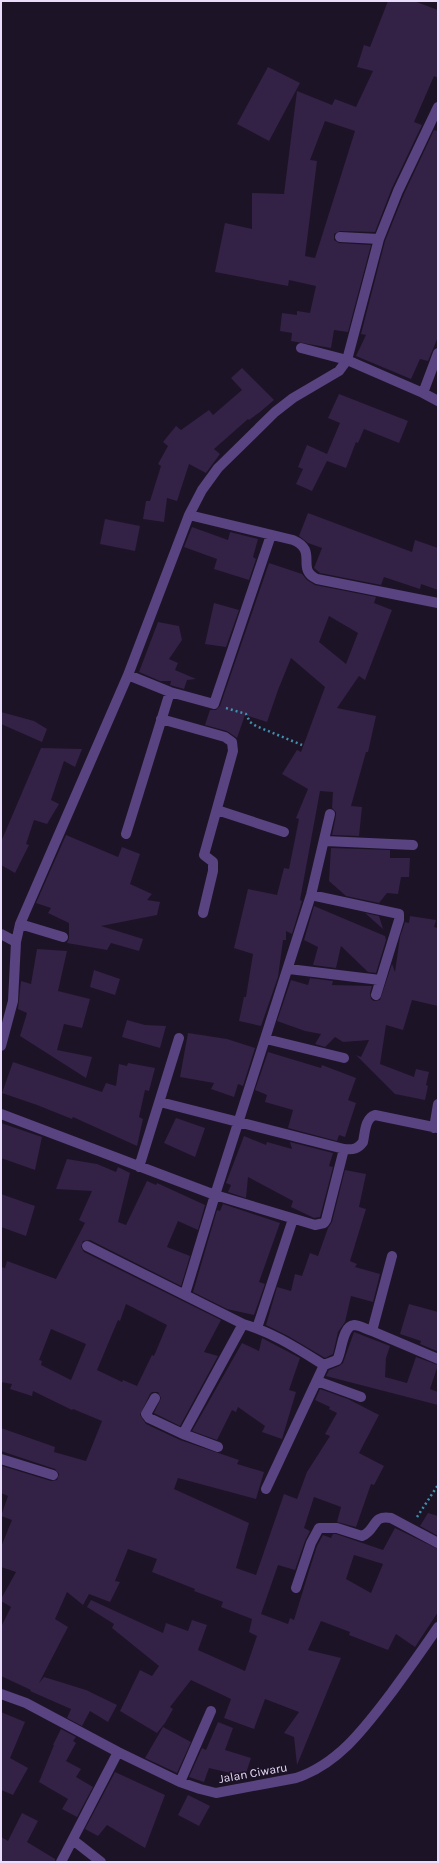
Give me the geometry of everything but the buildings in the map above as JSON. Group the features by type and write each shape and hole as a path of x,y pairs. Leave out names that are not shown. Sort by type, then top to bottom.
{"street":[{"path":"1,1046 13,1001 16,942 20,924 128,675 189,515 202,490 218,468 251,435 275,412 293,398 339,371 347,360 379,239 398,191 438,107"},
{"path":"340,238 379,239"},
{"path":"301,348 347,360 438,401"},
{"path":"423,393 438,353"},
{"path":"189,515 302,544 305,548 308,571 311,576 317,579 438,604"},
{"path":"128,675 170,692 214,704 271,535"},
{"path":"126,834 170,692"},
{"path":"161,719 225,737 232,742 233,751 204,855 213,862 213,871 203,913"},
{"path":"217,810 284,832"},
{"path":"185,1294 238,1123 289,969 311,895 330,814"},
{"path":"324,841 413,845"},
{"path":"311,895 399,914 400,920 376,995"},
{"path":"20,924 63,937"},
{"path":"1,934 16,942"},
{"path":"289,969 380,980"},
{"path":"139,1167 179,1038"},
{"path":"266,1039 344,1058"},
{"path":"160,1102 344,1149 356,1149 364,1142 368,1119 375,1115 436,1128 438,1104"},
{"path":"1,1114 215,1195 315,1225 324,1223 344,1149"},
{"path":"257,1328 292,1219"},
{"path":"87,1246 243,1324 257,1328 280,1339 324,1365"},
{"path":"372,1331 392,1256"},
{"path":"183,1434 243,1324"},
{"path":"266,1489 324,1365 337,1360 346,1330 350,1326 355,1325 372,1331 438,1359"},
{"path":"317,1380 361,1397"},
{"path":"155,1398 146,1414 149,1418 183,1434 218,1447"},
{"path":"1,1459 53,1475"},
{"path":"296,1588 311,1543 319,1528 337,1528 362,1536 369,1531 378,1520 385,1517 391,1518 438,1543"},
{"name":"Jalan Ciwaru","path":"1,1694 26,1703 118,1752 180,1782 216,1793 296,1778 308,1774 325,1764 365,1728 420,1654 438,1627"},
{"path":"180,1782 211,1712"},
{"path":"61,1862 118,1752"},
{"path":"73,1840 101,1862"}],"path":[{"path":"214,704 246,714 250,722 256,726 302,745"},
{"path":"410,1528 438,1485"}]}
